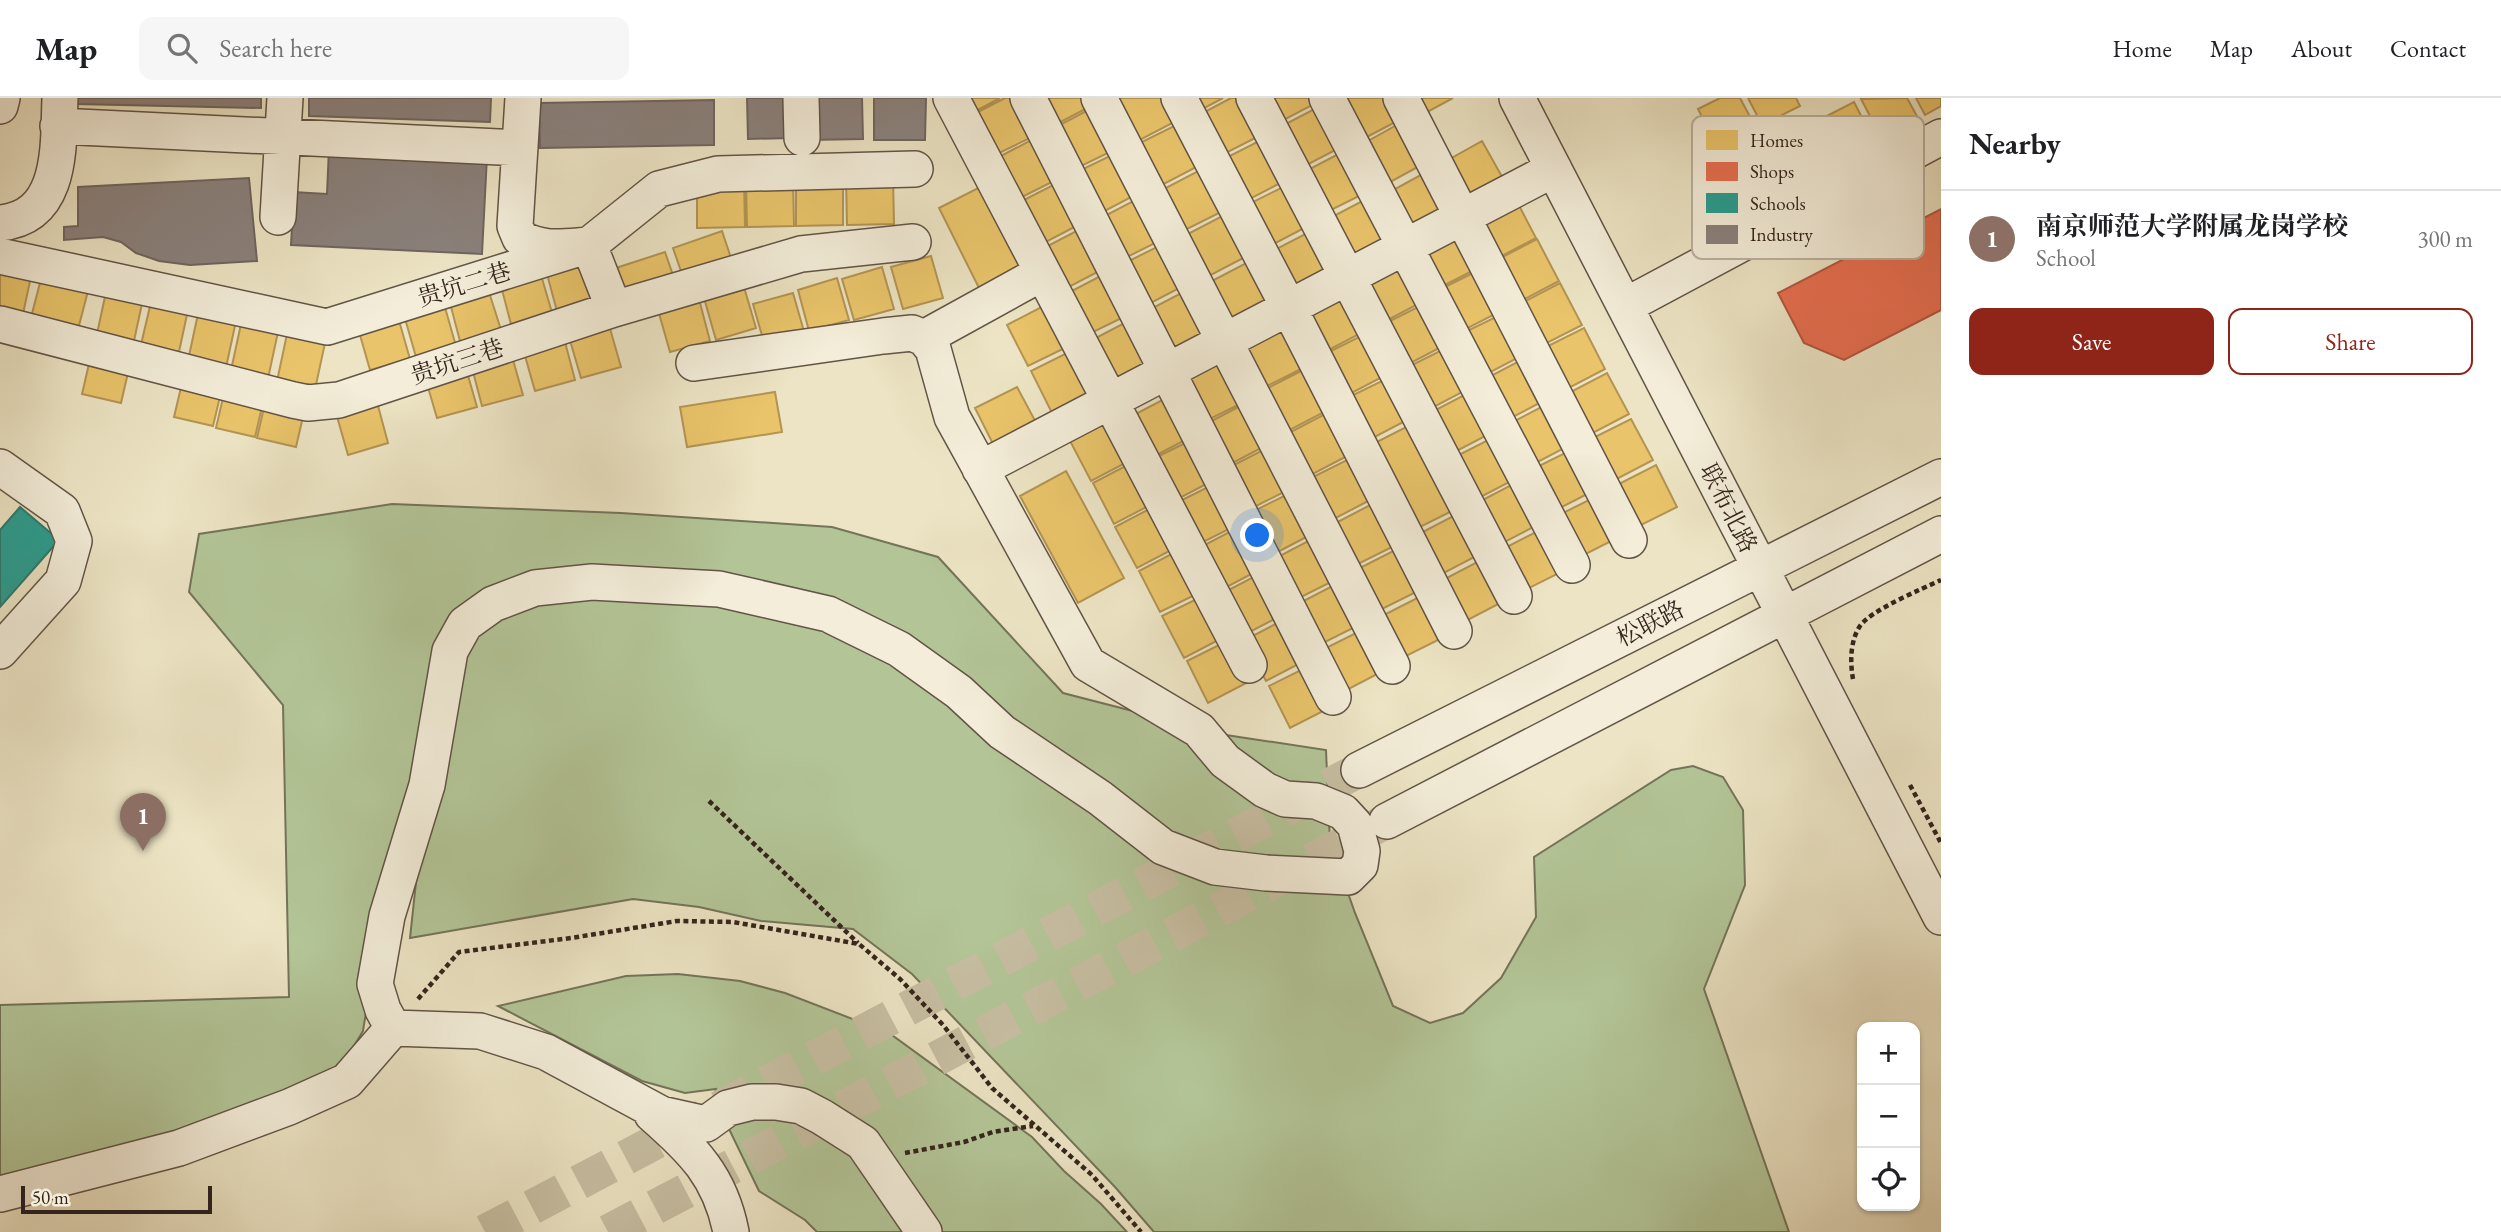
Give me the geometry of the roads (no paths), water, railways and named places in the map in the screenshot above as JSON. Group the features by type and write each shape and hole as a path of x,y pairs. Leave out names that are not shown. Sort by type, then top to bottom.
{"street":[{"path":"0,106 2,98"},
{"path":"278,217 285,98"},
{"path":"523,98 515,226 520,238 535,246 552,248 589,245 614,309"},
{"path":"801,98 802,138"},
{"path":"951,98 1249,665"},
{"path":"1028,98 1333,697"},
{"path":"1099,98 1392,666"},
{"path":"1179,98 1454,631"},
{"path":"1254,98 1514,596"},
{"path":"1328,98 1572,565"},
{"path":"1401,98 1629,540"},
{"name":"联布北路","path":"1517,98 1941,917"},
{"path":"0,223 31,212 48,191 57,167 59,112 283,137 520,148"},
{"path":"1924,146 1941,137"},
{"name":"贵坑二巷","path":"0,256 327,327 589,245 659,189 689,180 718,174 915,169"},
{"path":"980,469 1554,169"},
{"name":"贵坑三巷","path":"0,324 293,400 324,402 339,400 614,309 801,254 914,242"},
{"path":"1625,306 1713,259"},
{"path":"924,338 1042,273"},
{"path":"393,1028 374,984 387,916 427,785 450,650 465,624 493,604 535,589 592,582 719,589 828,614 899,649 959,692 1002,732 1100,798 1163,847 1215,867 1266,873 1348,877 1360,865 1361,840 1355,825 1343,812 1315,800 1285,799 1265,790 1225,761 1199,730 1087,664 951,417 933,349 924,338 912,333 883,335 694,363"},
{"path":"0,467 62,511 74,541 63,582 0,651"},
{"name":"松联路","path":"1359,770 1941,477"},
{"path":"1387,821 1941,534"},
{"path":"393,1028 480,1031 546,1052 661,1114 706,1124 728,1108 752,1102 801,1106 822,1116 863,1143 924,1232"},
{"path":"0,1194 179,1148 289,1107 347,1081 393,1028"},
{"path":"644,1107 687,1145 708,1171 726,1206 732,1232"},
{"path":"706,1124 754,1232"}],"tunnel":[{"path":"485,1232 1359,770"},
{"path":"608,1232 1385,822"}],"place":[{"name":"南京师范大学附属龙岗学校","path":"143,851"}]}
